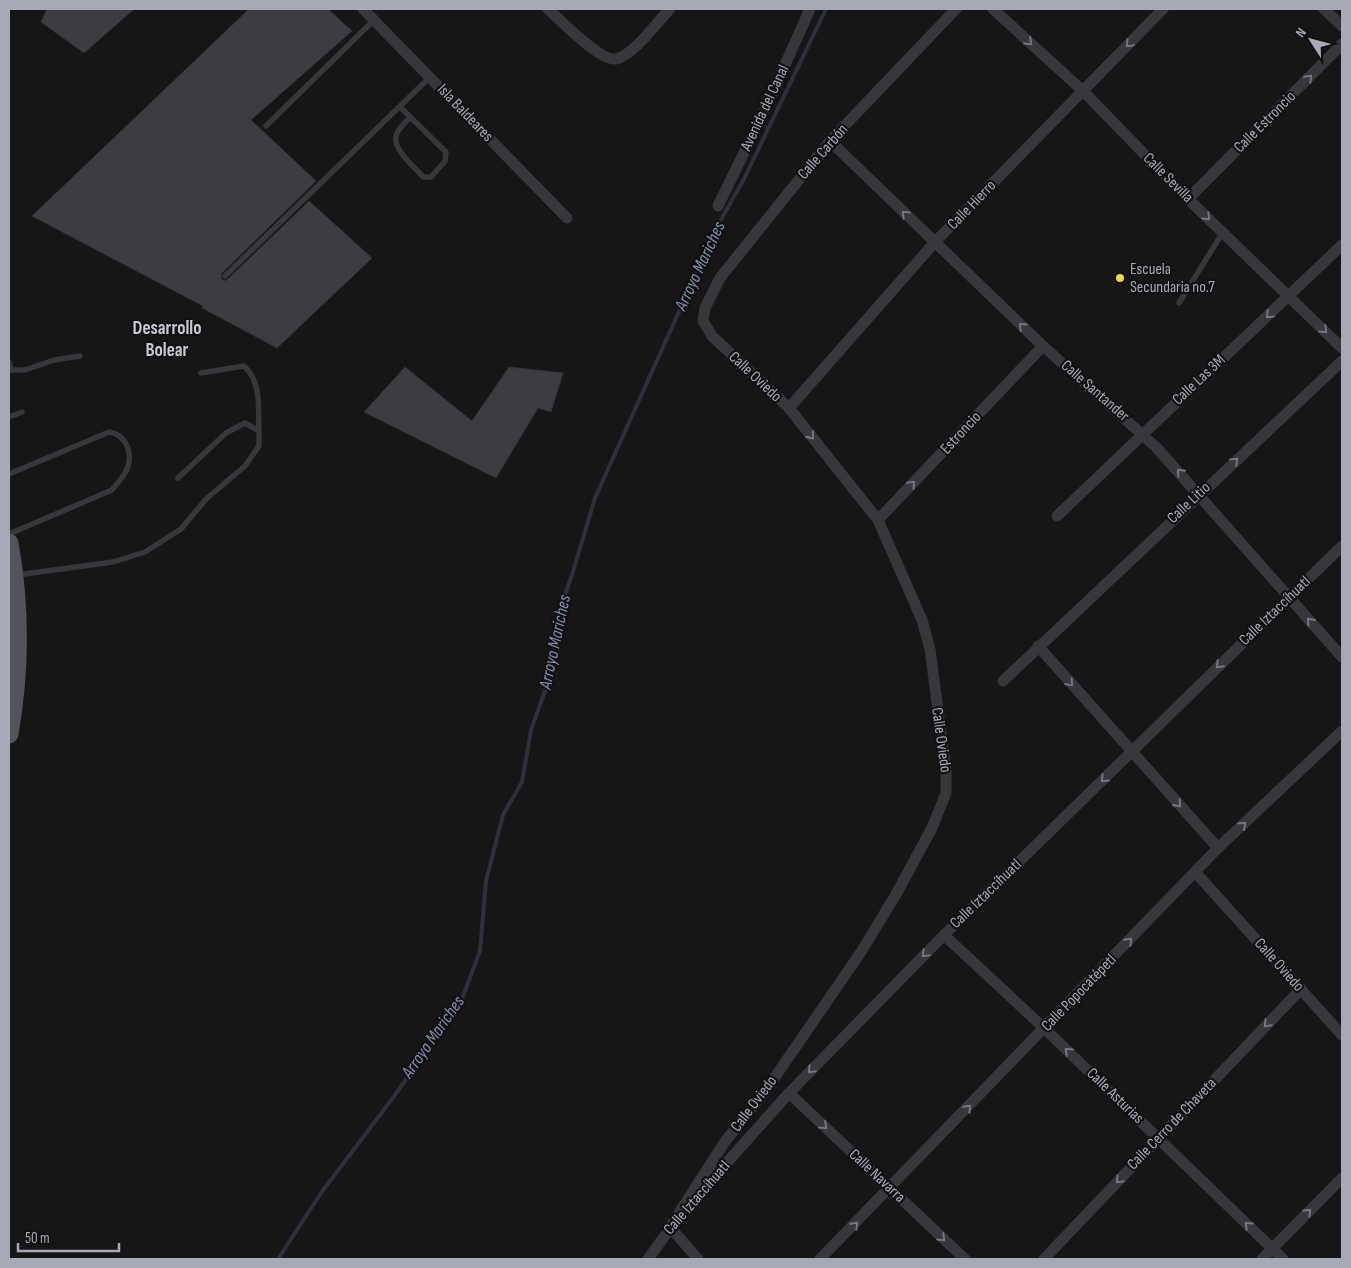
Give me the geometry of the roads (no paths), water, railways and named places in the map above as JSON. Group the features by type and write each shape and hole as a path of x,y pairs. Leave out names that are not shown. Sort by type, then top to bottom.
{"main road":[{"path":"9,543 14,575 17,644 15,690 9,734"}],"street":[{"name":"Isla Baldeares","path":"363,9 567,218"},
{"path":"548,9 602,56 614,60 625,55 636,46 670,9"},
{"name":"Avenida del Canal","path":"718,206 764,112 810,9"},
{"name":"Calle Carbón","path":"705,308 720,278 830,141 956,9"},
{"name":"Calle Sevilla","path":"993,9 1083,91 1188,199 1342,348"},
{"name":"Calle Hierro","path":"789,408 935,242 1163,9"},
{"path":"1324,9 1342,26"},
{"name":"Calle Estroncio","path":"1188,199 1342,44"},
{"name":"Calle Santander","path":"830,141 1043,346 1143,433 1199,494 1342,658"},
{"name":"Calle Las 3M","path":"1057,516 1342,246"},
{"name":"Calle Oviedo","path":"670,1227 720,1150 764,1093 866,944 932,828 946,792 946,772 930,649 922,620 878,520 789,408 712,336 704,321 705,308"},
{"name":"Estroncio","path":"878,520 1043,346"},
{"name":"Calle Litio","path":"1003,681 1199,494 1342,362"},
{"name":"Calle Iztaccíhuatl","path":"648,1259 670,1227 789,1093 944,935 1342,546"},
{"path":"1038,646 1218,848"},
{"name":"Calle Popocatépetl","path":"820,1259 891,1189 1218,848 1342,731"},
{"name":"Calle Oviedo","path":"1196,873 1342,1035"},
{"name":"Calle Asturias","path":"944,935 1044,1028 1283,1259"},
{"name":"Calle Cerro de Chaveta","path":"1044,1259 1301,988"},
{"name":"Calle Navarra","path":"789,1093 965,1259"},
{"path":"1262,1259 1342,1178"},
{"path":"670,1227 698,1259"}],"lane":[{"path":"266,126 374,20"},
{"path":"225,276 430,77"},
{"path":"400,107 446,152 445,161 431,177 423,176 395,142 397,133 410,117"},
{"path":"1179,303 1223,232"},
{"path":"9,362 10,371 25,370 54,360 80,356"},
{"path":"14,575 113,562 145,552 181,528 206,500 245,466 258,446 258,385 253,374 244,366 237,365 201,373"},
{"path":"9,417 22,412"},
{"path":"178,478 226,433 245,424 259,431"},
{"path":"9,474 108,432 117,433 125,440 129,462 124,476 112,490 9,534"}],"waterway":[{"name":"Arroyo Mariches","path":"278,1259 321,1193 395,1095 462,999 480,951 486,881 503,815 522,782 531,730 546,688 559,612 595,498 719,223 744,179 826,9"}],"place":[{"name":"Escuela Secundaria no.7","path":"1120,278"}],"district":[{"name":"Desarrollo Bolear","path":"167,339"}]}
